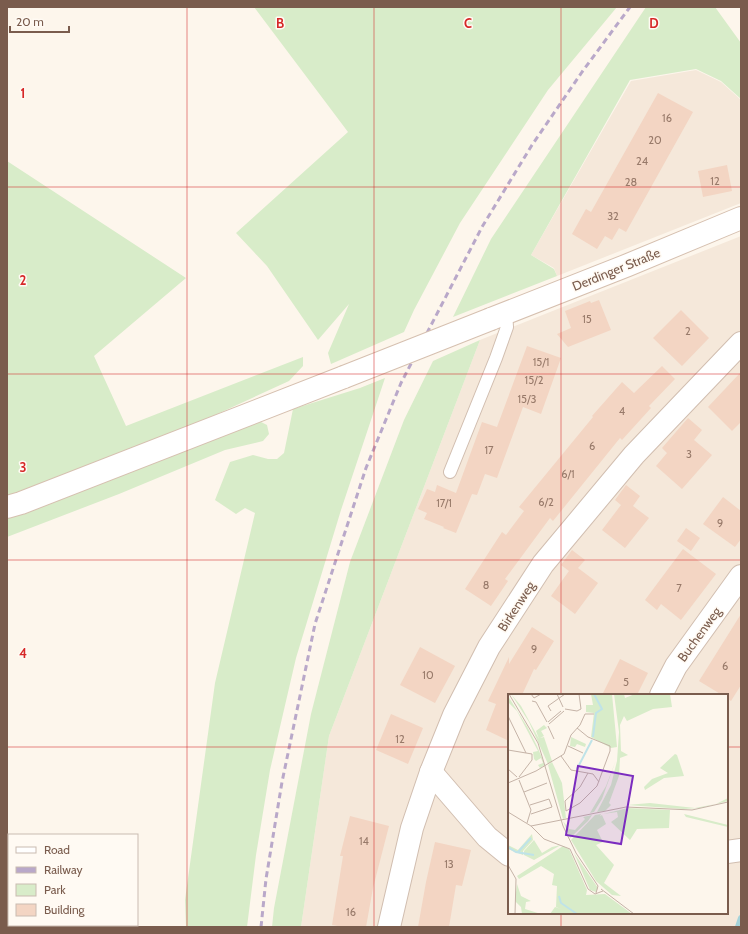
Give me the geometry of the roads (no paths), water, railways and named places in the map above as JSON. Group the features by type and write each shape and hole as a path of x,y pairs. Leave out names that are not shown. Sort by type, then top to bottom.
{"street":[{"name":"Derdinger Straße","path":"7,507 21,503 499,316 741,218"},
{"name":"Birkenweg","path":"390,927 412,828 431,772 454,715 489,647 543,564 634,455 741,343"},
{"name":"Buchenweg","path":"662,694 676,666 741,576"},
{"path":"431,772 487,838 508,854"},
{"path":"728,852 741,850"}],"lane":[{"path":"450,472 507,327 499,316"}],"waterway":[{"path":"738,927 741,918"}],"railway":[{"path":"261,927 266,879 282,782 315,624 366,468 401,383 482,227 532,145 582,72 630,7"}]}
